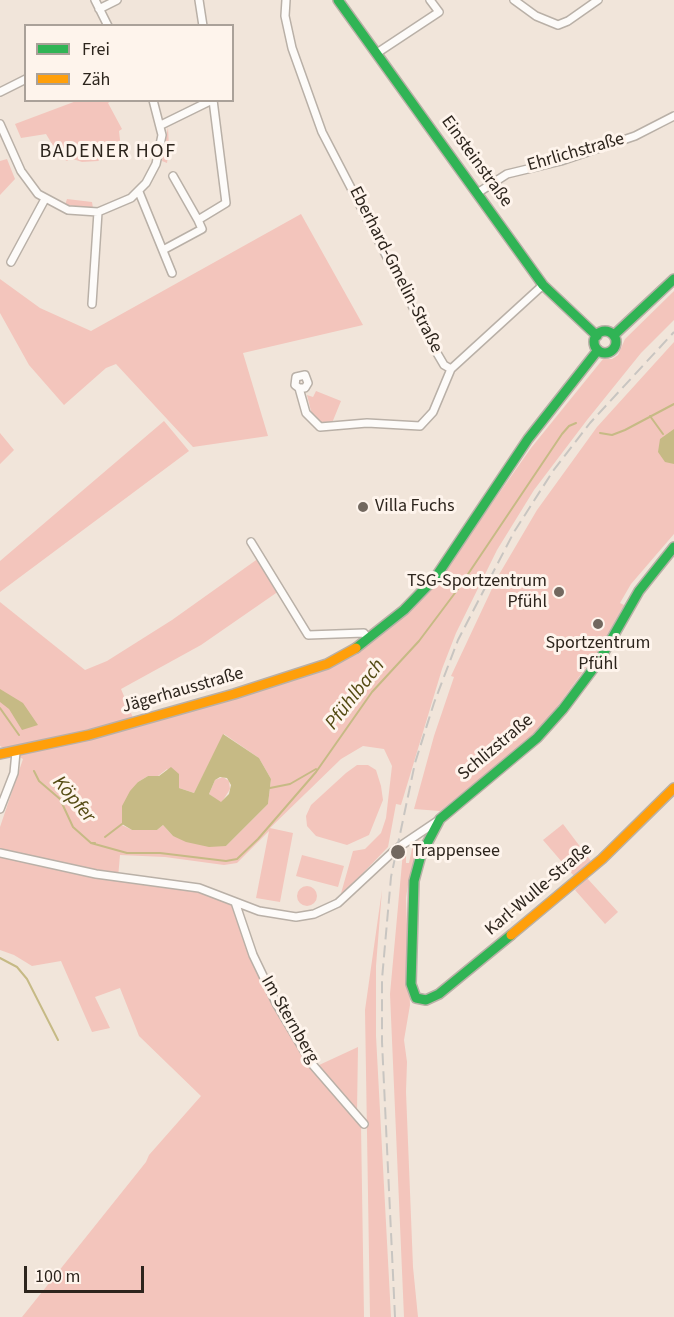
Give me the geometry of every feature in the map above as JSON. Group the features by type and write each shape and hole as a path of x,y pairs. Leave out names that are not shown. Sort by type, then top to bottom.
{"street":[{"path":"95,0 107,24"},
{"path":"99,9 117,0"},
{"path":"199,0 203,24"},
{"name":"Eberhard-Gmelin-Straße","path":"286,0 286,26 303,83 322,132 434,348 444,365 451,369"},
{"name":"Einsteinstraße","path":"338,0 479,192 543,285 567,311 597,336"},
{"path":"377,53 439,12 430,0"},
{"path":"514,0 536,16 558,25 568,21 598,0"},
{"path":"0,92 24,80"},
{"path":"0,124 26,179 45,199 68,210 98,212 121,204 139,192 156,164 162,144 161,125 154,102"},
{"path":"161,125 208,102"},
{"path":"198,220 226,203 212,102"},
{"name":"Ehrlichstraße","path":"479,192 507,174 561,161 635,136 674,116"},
{"path":"163,250 202,229 173,176"},
{"path":"139,192 172,273"},
{"path":"11,262 45,199"},
{"path":"92,304 98,212"},
{"path":"614,335 674,279"},
{"path":"299,388 306,413 312,422 320,427 367,423 415,428 430,418 451,369 543,285"},
{"path":"604,331 614,335 616,342 614,349 607,353 598,350 594,342 597,336 604,331"},
{"name":"Jägerhausstraße","path":"0,754 89,735 299,674 327,664 368,639 404,610 435,578 528,439 598,350"},
{"path":"251,542 308,634 364,633 368,639"},
{"name":"Schlizstraße","path":"416,998 411,984 414,881 421,855 440,819 524,750 563,709 599,661 639,591 674,547"},
{"path":"0,809 14,773 16,752"},
{"name":"Karl-Wulle-Straße","path":"416,998 426,1000 439,994 602,859 674,788"},
{"path":"0,853 80,871 199,888 235,902 284,916 304,916 326,910 344,898 408,839 440,819"},
{"name":"Im Sternberg","path":"235,902 253,955 277,1005 312,1064 364,1124"}],"shaded area":[{"path":"74,102 110,102 122,129 119,131 120,140 117,147 113,146 110,152 98,161 82,162 70,158 67,161 60,157 46,134 21,138 15,124"},
{"path":"168,127 169,148 167,163 162,161"},
{"path":"7,159 15,179 0,195 0,161"},
{"path":"67,199 92,202 93,208 65,205"},
{"path":"301,214 363,325 243,353 268,436 193,447 116,364 106,368 64,405 29,365 0,313 0,279 40,308 91,331"},
{"path":"674,291 674,320 641,353 587,420 534,490 497,550 456,633 442,669 401,805 396,804 388,847 340,897 353,851 365,849 381,833 386,818 392,766 384,749 363,746 341,759 270,828 293,833 280,902 256,898 269,831 237,863 224,865 165,857 120,855 118,878 187,886 241,902 243,920 261,966 317,1066 358,1047 357,1111 361,1125 364,1317 22,1317 146,1162 149,1155 201,1096 139,1036 120,988 95,997 110,1028 92,1032 61,961 32,966 0,950 0,827 23,759 0,746 0,602 85,670 107,661 172,620 259,558 279,591 201,645 121,689 136,725 355,655 387,630 435,584 531,448 603,359 612,359 618,355 625,339","holes":["224,734 259,758 271,779 268,804 226,846 173,836 163,825 157,830 132,830 122,825 138,782 148,776 158,776 167,769 179,788 194,793"]},
{"name":"TSG-Sportzentrum Pfühl","path":"674,342 674,534 631,584 620,603 624,605 598,651 549,718 523,744 440,811 414,809 434,736 454,677 451,676 497,578 537,510 597,427"},
{"path":"316,391 341,401 332,423 320,422 312,415 307,395 313,397"},
{"path":"164,421 189,451 0,592 0,561"},
{"path":"674,429 674,464 665,462 658,452 660,439"},
{"path":"0,433 14,450 0,464"},
{"path":"0,689 23,703 38,725 22,730 9,709 0,702"},
{"path":"223,734 259,758 271,779 268,804 226,846 209,847 186,842 173,836 163,825 157,830 132,830 122,824 122,806 130,791 148,776 159,776 171,767 179,774 179,788 194,793","holes":["220,777 227,778 231,785 229,794 221,802 209,794 215,780"]},
{"path":"357,765 368,765 376,770 381,786 383,800 369,835 347,845 316,836 307,826 306,816 311,805"},
{"path":"223,777 229,781 230,789 222,802 219,802 209,794 215,780"},
{"path":"563,824 591,861 574,876 543,840"},
{"path":"419,840 421,843 409,878 406,898 410,1005 404,1040 407,1062 406,1092 413,1267 418,1317 404,1317 390,994 403,852 406,850 406,863 409,863 413,844"},
{"path":"302,855 344,866 338,887 296,876"},
{"path":"587,878 618,912 605,924 575,890"},
{"path":"307,886 314,889 317,896 314,903 307,906 300,903 297,896 300,889"},
{"path":"382,890 376,966 376,1036 391,1317 370,1317 365,1010"}],"waterway":[{"name":"Pfühlbach","path":"600,433 612,435 625,430 674,404"},
{"path":"650,416 663,434"},
{"name":"Pfühlbach","path":"91,843 127,853 160,853 226,861 237,859 258,839 316,772 372,692 419,641 458,589 562,434 569,426 576,423"},
{"name":"Köpfer","path":"0,708 19,735"},
{"path":"270,788 290,784 316,769"},
{"name":"Köpfer","path":"34,771 39,781 60,799 73,827 91,843 95,843"},
{"name":"Köpfer","path":"105,837 122,824"},
{"path":"0,958 17,967 27,979 58,1040"}],"railway":[{"path":"395,1317 382,1042 382,979 391,877 415,763 434,703 458,640 514,532 553,471 590,423 674,332"}],"traffic: fast":[{"path":"338,0 543,285 597,336"},
{"path":"614,335 674,279"},
{"path":"605,331 613,334 616,342 613,350 605,353 597,350 594,342 597,334 605,331"},
{"path":"356,648 404,610 435,578 528,439 598,350"},
{"path":"511,935 439,994 426,1000 416,998 411,984 414,881 421,855 440,819 537,738 563,709 599,661 639,591 674,547"}],"traffic: slow":[{"path":"0,754 89,735 234,694 327,664 356,648"},
{"path":"511,935 602,859 674,788"}],"place":[{"name":"Villa Fuchs","path":"363,507"},
{"name":"TSG-Sportzentrum Pfühl","path":"559,592"},
{"name":"Sportzentrum Pfühl","path":"598,624"},
{"name":"Trappensee","path":"398,852"}],"district":[{"name":"BADENER HOF","path":"108,153"}]}
